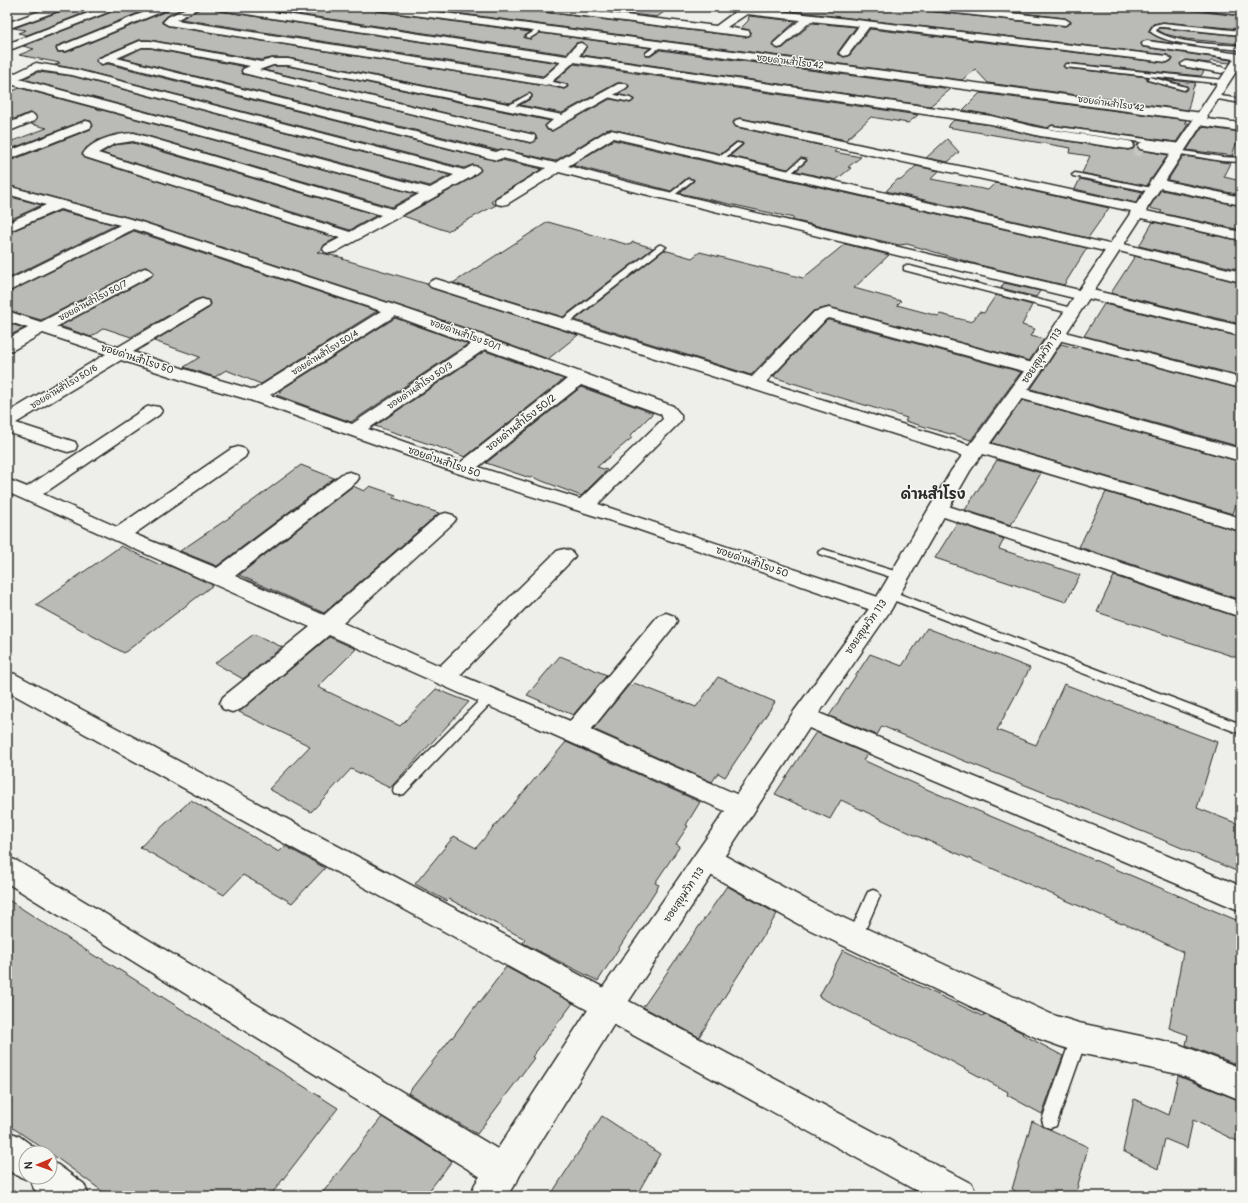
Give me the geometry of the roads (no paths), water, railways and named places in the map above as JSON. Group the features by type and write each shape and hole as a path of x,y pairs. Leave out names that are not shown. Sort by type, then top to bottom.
{"street":[{"path":"7,26 60,7"},
{"path":"7,48 113,7"},
{"path":"62,49 161,7 185,11"},
{"path":"196,7 171,18 168,22 545,82 571,59 589,35"},
{"path":"220,7 991,120 1040,132 1137,147 1177,151"},
{"name":"ซอยด่านสำโรง 42","path":"377,7 1201,119 1241,127"},
{"path":"535,7 556,8 746,33"},
{"path":"604,15 616,7"},
{"path":"928,7 1061,32 1071,11"},
{"path":"1204,7 1241,12"},
{"path":"718,29 745,11 761,11 1234,68"},
{"path":"657,22 668,14"},
{"path":"778,45 809,17"},
{"path":"844,53 866,24"},
{"path":"1139,43 1234,68"},
{"path":"73,72 140,44 150,44 260,65"},
{"path":"106,59 499,155 557,167 1080,300 1241,331"},
{"path":"212,85 260,65 277,61 288,62 563,119"},
{"path":"15,64 73,72 466,174"},
{"path":"8,80 36,66"},
{"name":"ซอยสุขุมวิท 113","path":"487,1196 504,1172 608,1006 744,808 804,716 890,592 961,471 1034,370 1177,151 1201,119 1234,68"},
{"path":"240,74 530,138"},
{"path":"8,80 431,193"},
{"path":"330,248 466,174 622,86"},
{"path":"7,128 30,118"},
{"path":"740,123 1138,211 1241,236"},
{"path":"7,156 86,125"},
{"path":"502,201 611,134 719,160 1241,277"},
{"path":"352,237 89,154 94,149 116,140 134,137 393,214"},
{"path":"1154,187 1241,201"},
{"path":"7,190 133,224"},
{"path":"7,228 59,204"},
{"path":"7,287 133,224"},
{"name":"ซอยด่านสำโรง 50/1","path":"133,224 394,310 485,342 667,410 672,415 672,420 584,506"},
{"name":"ซอยด่านสำโรง 50/7","path":"7,346 145,273"},
{"path":"436,284 755,384 976,450 1241,525"},
{"name":"ซอยด่านสำโรง 50/6","path":"7,421 202,304"},
{"name":"ซอยด่านสำโรง 50/4","path":"256,396 394,310"},
{"path":"755,384 820,315 824,313 829,313 1034,370"},
{"name":"ซอยด่านสำโรง 50","path":"7,316 200,380 256,396 464,469 584,506 890,592"},
{"path":"1057,335 1241,383"},
{"name":"ซอยด่านสำโรง 50/3","path":"356,430 485,342"},
{"name":"ซอยด่านสำโรง 50/2","path":"464,469 579,378"},
{"path":"1018,392 1241,455"},
{"path":"29,494 153,412"},
{"path":"7,426 68,446"},
{"path":"118,534 238,453"},
{"path":"219,577 349,478"},
{"path":"7,485 744,808"},
{"path":"939,509 1241,610"},
{"path":"232,704 327,625 446,519"},
{"path":"443,677 564,556"},
{"path":"574,733 666,621"},
{"path":"7,680 960,1196"},
{"path":"804,716 1241,899"},
{"path":"708,860 810,916 1048,1028 1079,1038 1178,1059 1241,1084"},
{"path":"7,869 504,1172"},
{"path":"7,1148 18,1156"},
{"path":"57,1185 72,1196"}],"lane":[{"path":"722,8 745,11"},
{"path":"1234,68 1169,39 1156,35 1153,31 1156,26 1163,25 1241,33"},
{"path":"528,37 541,29"},
{"path":"648,54 660,45"},
{"path":"1067,66 1130,72 1234,68"},
{"path":"1234,68 1241,101"},
{"path":"1130,72 1184,88"},
{"path":"545,82 564,86"},
{"path":"605,95 630,100"},
{"path":"507,108 529,96"},
{"path":"1052,128 1222,159 1241,160"},
{"path":"719,160 739,144"},
{"path":"786,175 802,160"},
{"path":"1075,175 1154,187"},
{"path":"670,196 690,180"},
{"path":"562,324 662,247"},
{"path":"907,268 1080,300"},
{"path":"824,552 890,592 1241,729"},
{"path":"399,790 490,697"},
{"path":"855,937 873,896"},
{"path":"1050,1120 1079,1038"}],"tunnel":[{"path":"1180,63 1186,64"},
{"path":"1135,148 1143,150"}],"district":[{"name":"ด่านสำโรง","path":"933,494"}]}
